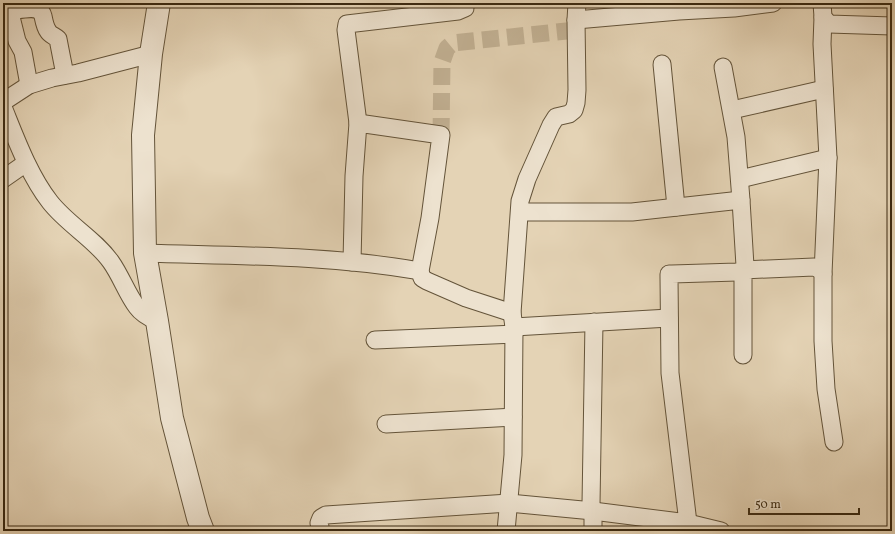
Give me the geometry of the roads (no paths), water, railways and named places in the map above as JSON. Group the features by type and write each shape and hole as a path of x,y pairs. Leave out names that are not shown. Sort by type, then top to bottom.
{"street":[{"path":"159,3 151,54 143,135 145,253 172,418 198,518 203,531"},
{"path":"352,262 354,176 358,123 346,30 347,24 458,11 465,8 466,3"},
{"path":"506,531 513,455 513,324 520,201 527,179 551,125 556,117 569,114 574,110 578,90 577,3"},
{"path":"576,20 734,8 773,3"},
{"path":"29,85 23,52 17,41 11,7 34,9 42,13 49,33 58,39 65,75"},
{"path":"823,10 829,24 892,26"},
{"path":"823,10 822,44 828,158 823,274 823,341 826,389 834,442"},
{"path":"3,102 29,85 151,54"},
{"path":"662,64 676,207"},
{"path":"723,67 736,137 742,200 744,266 743,355"},
{"path":"732,110 824,89"},
{"path":"3,107 26,163 50,202 64,217 99,248 111,262 138,308 147,316 157,321"},
{"path":"358,123 441,135 430,218 420,271 422,278 466,298 513,324"},
{"path":"740,179 828,158"},
{"path":"3,179 26,163"},
{"path":"520,212 632,212 742,200"},
{"path":"145,253 305,258 389,266 420,271"},
{"path":"688,523 670,373 669,274 737,272 743,270 814,267 823,274"},
{"path":"375,340 513,324 669,318"},
{"path":"593,531 593,510 591,504 594,322"},
{"path":"386,424 513,417"},
{"path":"321,531 319,523 321,518 326,515 509,504 593,510 688,523 721,531"}],"tunnel":[{"path":"441,135 442,62 447,48 453,43 576,30"}]}
